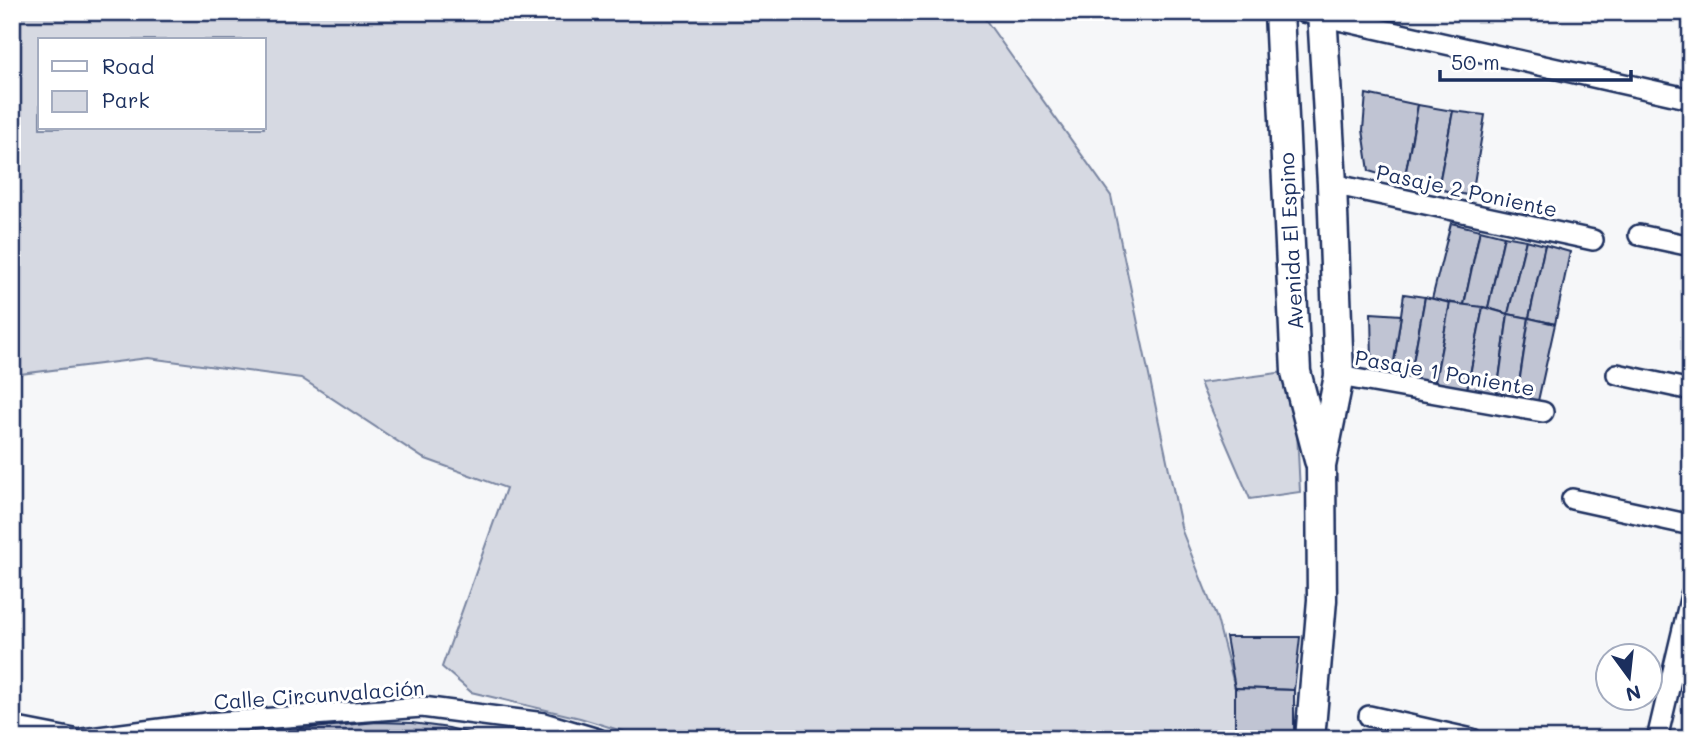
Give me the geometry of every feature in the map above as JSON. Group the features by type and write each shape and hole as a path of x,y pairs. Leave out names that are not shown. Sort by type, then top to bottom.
{"main road":[{"name":"Avenida El Espino","path":"1279,12 1296,372 1321,466"},
{"name":"Avenida El Espino","path":"1310,739 1322,600 1321,466 1339,376 1332,184 1316,14"}],"street":[{"path":"1316,14 1691,99"},
{"name":"Pasaje 2 Poniente","path":"1332,184 1592,240"},
{"path":"1639,235 1691,246"},
{"path":"1617,374 1691,390"},
{"name":"Pasaje 1 Poniente","path":"1339,376 1543,412"},
{"path":"1572,499 1691,525"},
{"path":"1657,739 1684,660 1691,596"},
{"name":"Calle Circunvalación","path":"83,739 207,723 422,707 544,723 598,739"},
{"path":"1369,716 1472,739"},
{"path":"12,727 74,739"}],"green space":[{"path":"12,12 980,12 1111,196 1182,531 1217,619 1235,688 1235,734 1233,739 648,739 580,718 471,692 442,667 506,488 423,458 301,378 148,358 12,375"},
{"path":"1294,371 1300,492 1250,499 1200,383"}],"building":[{"path":"1366,94 1418,105 1404,182 1369,171 1363,130"},
{"path":"1418,105 1453,111 1438,189 1404,182"},
{"path":"1453,111 1485,115 1472,196 1438,189"},
{"path":"1451,223 1480,230 1464,305 1432,299"},
{"path":"1480,230 1504,236 1488,308 1464,305"},
{"path":"1504,236 1526,240 1508,314 1488,308"},
{"path":"1526,240 1545,245 1529,318 1508,314"},
{"path":"1545,245 1570,252 1555,324 1529,318"},
{"path":"1404,294 1425,297 1410,379 1392,375"},
{"path":"1425,297 1450,303 1435,382 1410,379"},
{"path":"1450,303 1483,307 1467,390 1435,382"},
{"path":"1483,307 1508,314 1497,394 1467,390"},
{"path":"1371,313 1401,315 1392,375 1372,361"},
{"path":"1508,314 1529,318 1517,397 1497,394"},
{"path":"1529,318 1555,324 1538,401 1517,397"},
{"path":"1226,637 1300,637 1294,690 1235,688"},
{"path":"1235,688 1294,690 1294,735 1235,734"},
{"path":"377,722 449,728 490,739 271,739 269,732"},
{"path":"1235,734 1294,735 1294,739 1233,739"}]}
